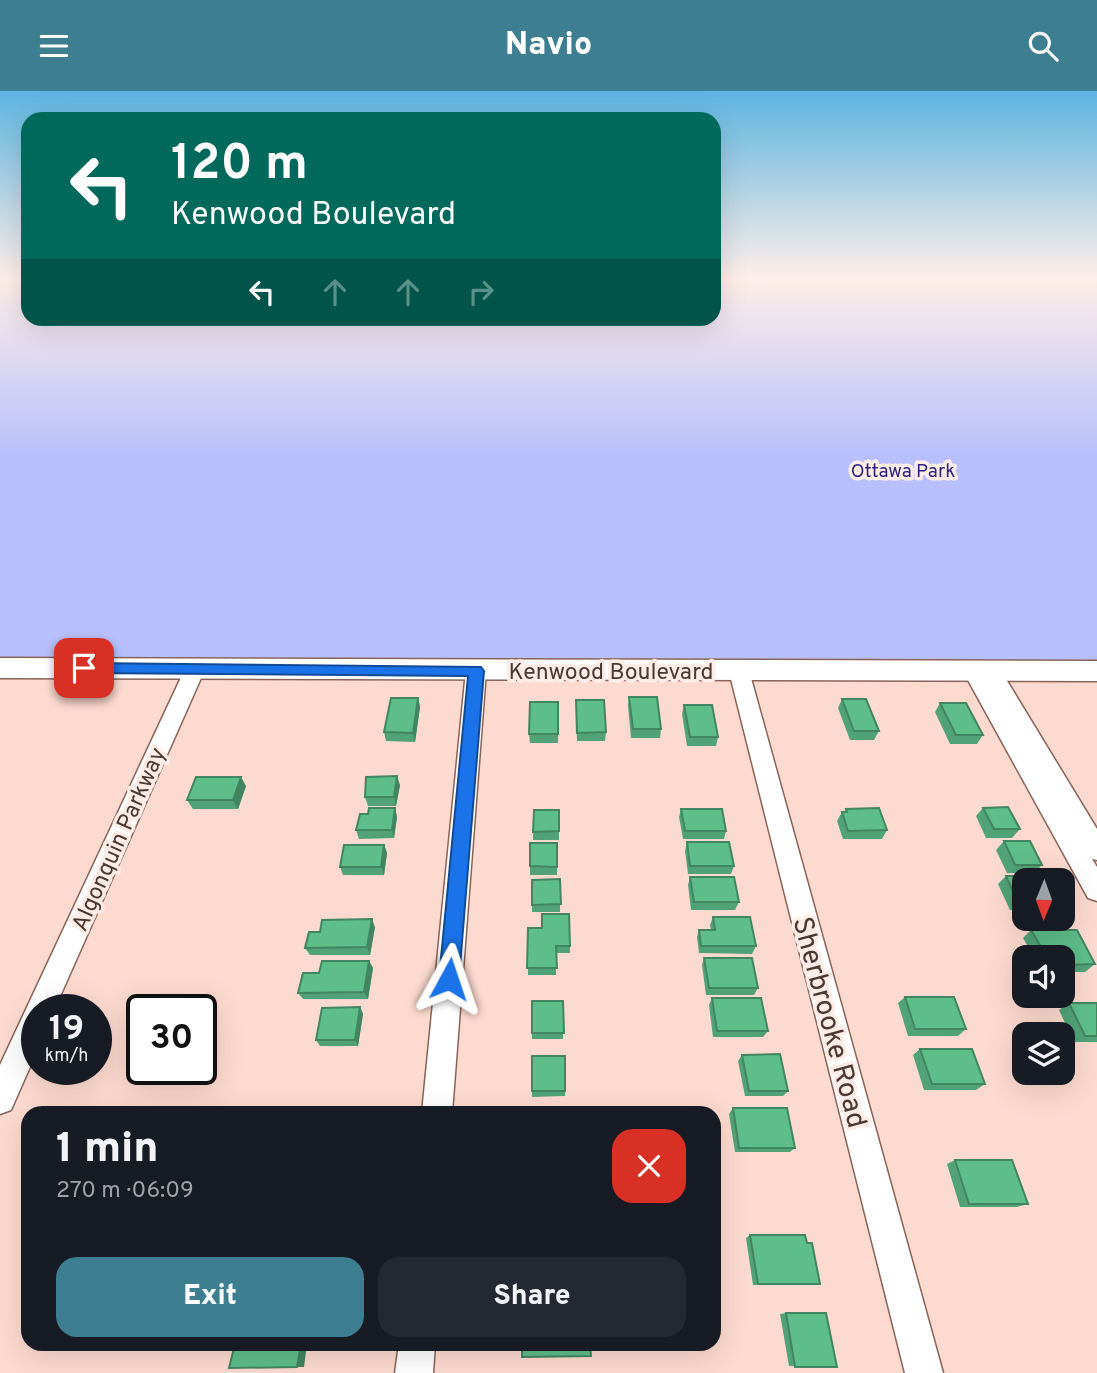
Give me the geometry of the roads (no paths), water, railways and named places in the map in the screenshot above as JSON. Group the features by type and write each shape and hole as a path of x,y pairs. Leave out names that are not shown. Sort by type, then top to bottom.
{"street":[{"name":"Kenwood Boulevard","path":"0,668 1097,671"},
{"name":"Algonquin Parkway","path":"47,994 195,669"},
{"path":"438,1106 476,671"},
{"name":"Sherbrooke Road","path":"739,671 923,1373"},
{"path":"982,671 1097,850"},
{"path":"982,671 1097,890"},
{"path":"0,1099 21,1053"},
{"path":"415,1373 417,1351"}],"park label":[{"name":"Ottawa Park","path":"903,470"}]}
